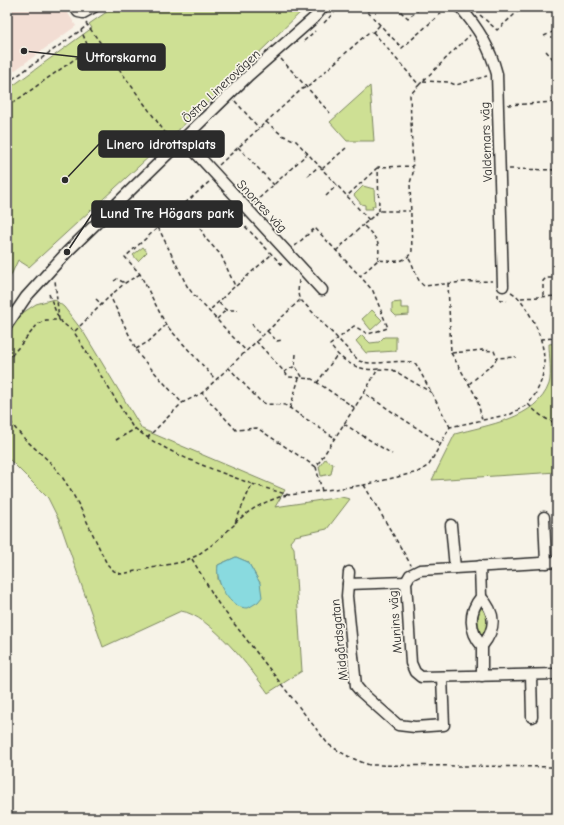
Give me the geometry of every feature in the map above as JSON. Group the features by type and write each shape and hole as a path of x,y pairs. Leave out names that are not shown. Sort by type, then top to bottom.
{"street":[{"path":"74,7 78,12 83,13 94,7"},
{"name":"Östra Linerovägen","path":"7,325 26,297 66,252 249,75 315,17 324,7"},
{"name":"Valdemars väg","path":"460,7 478,28 491,54 497,74 503,284"},
{"name":"Snorres väg","path":"183,139 322,290"},
{"path":"544,518 546,563"},
{"path":"451,525 455,568"},
{"path":"415,572 480,566 557,562"},
{"path":"480,566 481,597 490,608 493,618 489,637 482,646 482,676"},
{"name":"Midgårdsgatan","path":"349,572 347,596 353,664 356,686 361,692 398,725 415,727 444,726 442,677"},
{"name":"Munins väg","path":"415,572 408,576 406,582 412,668 421,677 557,674"},
{"name":"Midgårdsgatan","path":"348,584 406,582"},
{"path":"481,597 475,605 471,615 476,640 482,646"},
{"path":"531,675 532,717"}],"path":[{"path":"321,26 339,7"},
{"path":"363,7 402,48 448,7"},
{"path":"367,11 372,7"},
{"path":"395,7 408,18 417,11 417,7"},
{"path":"478,13 497,30 523,7"},
{"path":"7,83 88,25"},
{"path":"215,379 166,325 140,274 125,257 177,210 187,203 238,147 368,33 373,32 380,25"},
{"path":"378,260 403,261 409,258 412,251 410,183 413,173 413,166 410,95 478,28"},
{"path":"7,107 89,49 81,30"},
{"path":"303,42 316,30"},
{"path":"544,36 557,30"},
{"path":"373,32 419,85"},
{"path":"498,105 557,102 554,60 546,51"},
{"path":"287,55 280,59 305,88 330,113"},
{"path":"423,81 448,82 456,85 497,74"},
{"path":"233,103 235,101 259,128"},
{"path":"266,122 282,136 296,141 369,220"},
{"path":"238,147 274,185"},
{"path":"322,169 346,148"},
{"path":"284,267 239,220 308,153"},
{"path":"308,176 319,166"},
{"path":"347,196 378,167 413,166"},
{"path":"378,167 379,211"},
{"path":"499,169 557,170"},
{"path":"326,196 337,185"},
{"path":"187,203 206,239 221,255 235,286"},
{"path":"336,251 379,211 411,211"},
{"path":"360,276 378,260 380,248 377,239 363,225"},
{"path":"158,227 187,286 246,351"},
{"path":"288,253 315,228 374,291 388,328 368,334 354,326 330,345 337,355 362,370 392,370 434,394"},
{"path":"209,311 272,254"},
{"path":"7,415 13,426 42,454 68,485 108,564 114,572 121,574 192,559 213,544 245,514 265,502 289,495 364,485 423,470 429,465 450,427 511,414 528,404 537,394 544,372 541,339 538,329 520,298 503,284 448,283 424,286 417,280 415,267 409,258"},
{"path":"74,332 110,296 125,283 140,274"},
{"path":"55,277 59,320"},
{"path":"543,297 543,281 546,278 557,278"},
{"path":"114,280 118,279 125,283"},
{"path":"448,283 451,353 478,398 482,420"},
{"path":"49,294 59,320 74,332 121,409 135,429 148,438 215,470 252,484 289,495"},
{"path":"110,296 136,350 146,364 182,403"},
{"path":"520,298 557,296"},
{"path":"96,299 102,304"},
{"path":"148,438 182,403 202,393 215,379 301,300"},
{"path":"218,302 226,310 238,310"},
{"path":"217,320 226,310"},
{"path":"7,361 38,324 46,320 59,320"},
{"path":"252,324 261,336"},
{"path":"136,350 148,342 166,325"},
{"path":"267,331 277,340 282,340"},
{"path":"541,339 557,338"},
{"path":"256,341 289,377 312,379 355,408"},
{"path":"451,353 482,350 494,351 497,358"},
{"path":"296,354 295,366 303,378"},
{"path":"317,383 337,355"},
{"path":"497,358 516,357"},
{"path":"469,384 494,363 497,358"},
{"path":"284,372 295,366"},
{"path":"228,367 260,401 266,404 285,405 335,438"},
{"path":"316,467 378,370"},
{"path":"290,408 299,378"},
{"path":"202,393 236,430 257,428 316,467 322,491"},
{"path":"364,393 441,444"},
{"path":"528,404 537,413 552,422 557,423"},
{"path":"344,424 392,454"},
{"path":"116,440 135,429"},
{"path":"234,525 252,484"},
{"path":"364,485 415,572"},
{"path":"192,559 218,604 245,640 328,744 341,753 354,760 370,764 557,767"}],"shaded area":[{"path":"11,7 64,7 76,26 7,76 7,10"}],"green space":[{"path":"114,7 306,7 200,110 29,267 18,260 7,284 7,90 92,28 89,24"},
{"path":"370,86 374,141 347,141 330,122"},
{"path":"363,186 374,189 375,206 372,206 373,209 365,209 365,205 361,204 354,195"},
{"path":"143,247 147,252 138,261 133,255"},
{"path":"54,299 64,307 84,333 142,429 285,490 275,507 341,497 350,499 327,529 295,536 290,542 294,548 302,671 268,693 241,658 217,633 205,622 181,611 103,647 59,520 48,498 7,457 7,334 21,314 36,304","holes":["236,557 248,562 260,583 222,588 218,579 218,565"]},
{"path":"401,302 401,308 409,308 409,315 396,316 392,312 392,303"},
{"path":"372,310 382,320 371,330 362,319"},
{"path":"362,335 370,343 379,342 384,337 396,337 396,351 366,353 356,341"},
{"path":"557,343 557,472 432,480 455,434 509,419 534,405 543,396 550,380 549,344"},
{"path":"325,459 333,464 331,474 321,476 319,467"},
{"path":"484,607 488,622 487,629 483,637 480,634 478,618 479,611"}],"water":[{"path":"236,557 248,562 260,583 262,597 258,602 248,608 241,607 229,599 221,586 219,579 218,565"}],"place":[{"name":"Utforskarna","path":"24,51"},
{"name":"Linero idrottsplats","path":"65,180"},
{"name":"Lund Tre Högars park","path":"67,252"}]}
